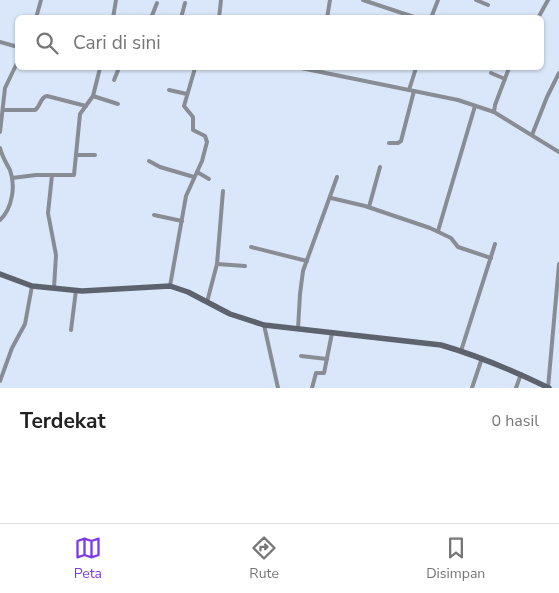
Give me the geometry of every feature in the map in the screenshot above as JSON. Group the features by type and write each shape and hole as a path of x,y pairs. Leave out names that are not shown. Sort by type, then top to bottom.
{"main road":[{"path":"0,274 32,286 76,290 117,290 170,286 188,292 230,314 264,325 441,345 482,358 549,388"}],"street":[{"path":"37,15 41,0"},
{"path":"114,15 116,0"},
{"path":"220,15 222,0"},
{"path":"328,15 330,0"},
{"path":"363,0 408,15"},
{"path":"432,15 438,0"},
{"path":"476,0 488,5"},
{"path":"540,15 547,0"},
{"path":"152,15 157,2"},
{"path":"182,15 185,4"},
{"path":"0,42 15,46"},
{"path":"0,132 3,110 2,94 15,67"},
{"path":"12,178 36,175 74,175 80,116 93,96 100,70"},
{"path":"114,80 118,70"},
{"path":"170,286 186,196 202,161 207,139 193,129 194,116 184,106 194,70"},
{"path":"319,70 458,100 494,112 559,152"},
{"path":"389,143 398,143 400,141 416,70"},
{"path":"494,112 509,70"},
{"path":"491,73 505,79"},
{"path":"532,135 547,97 559,74"},
{"path":"169,90 187,94"},
{"path":"3,110 35,110 42,99 47,96 86,106"},
{"path":"93,96 118,104"},
{"path":"438,231 475,106"},
{"path":"0,148 12,178 10,204 0,220"},
{"path":"76,155 95,155"},
{"path":"149,161 160,167 194,177"},
{"path":"369,207 380,166"},
{"path":"197,172 209,179"},
{"path":"52,176 48,213 56,255 54,288"},
{"path":"298,329 301,280 337,177"},
{"path":"207,302 217,264 223,191"},
{"path":"331,198 369,207 438,231 451,238 458,248 491,258"},
{"path":"154,215 182,220"},
{"path":"461,351 495,244"},
{"path":"251,247 307,261"},
{"path":"217,264 245,266"},
{"path":"549,388 559,264"},
{"path":"0,381 24,324 32,286"},
{"path":"71,330 76,290"},
{"path":"264,325 278,388"},
{"path":"312,388 316,373 324,373 332,333"},
{"path":"301,356 327,360"},
{"path":"472,388 482,358"},
{"path":"0,360 7,362"},
{"path":"516,388 521,374"}]}
